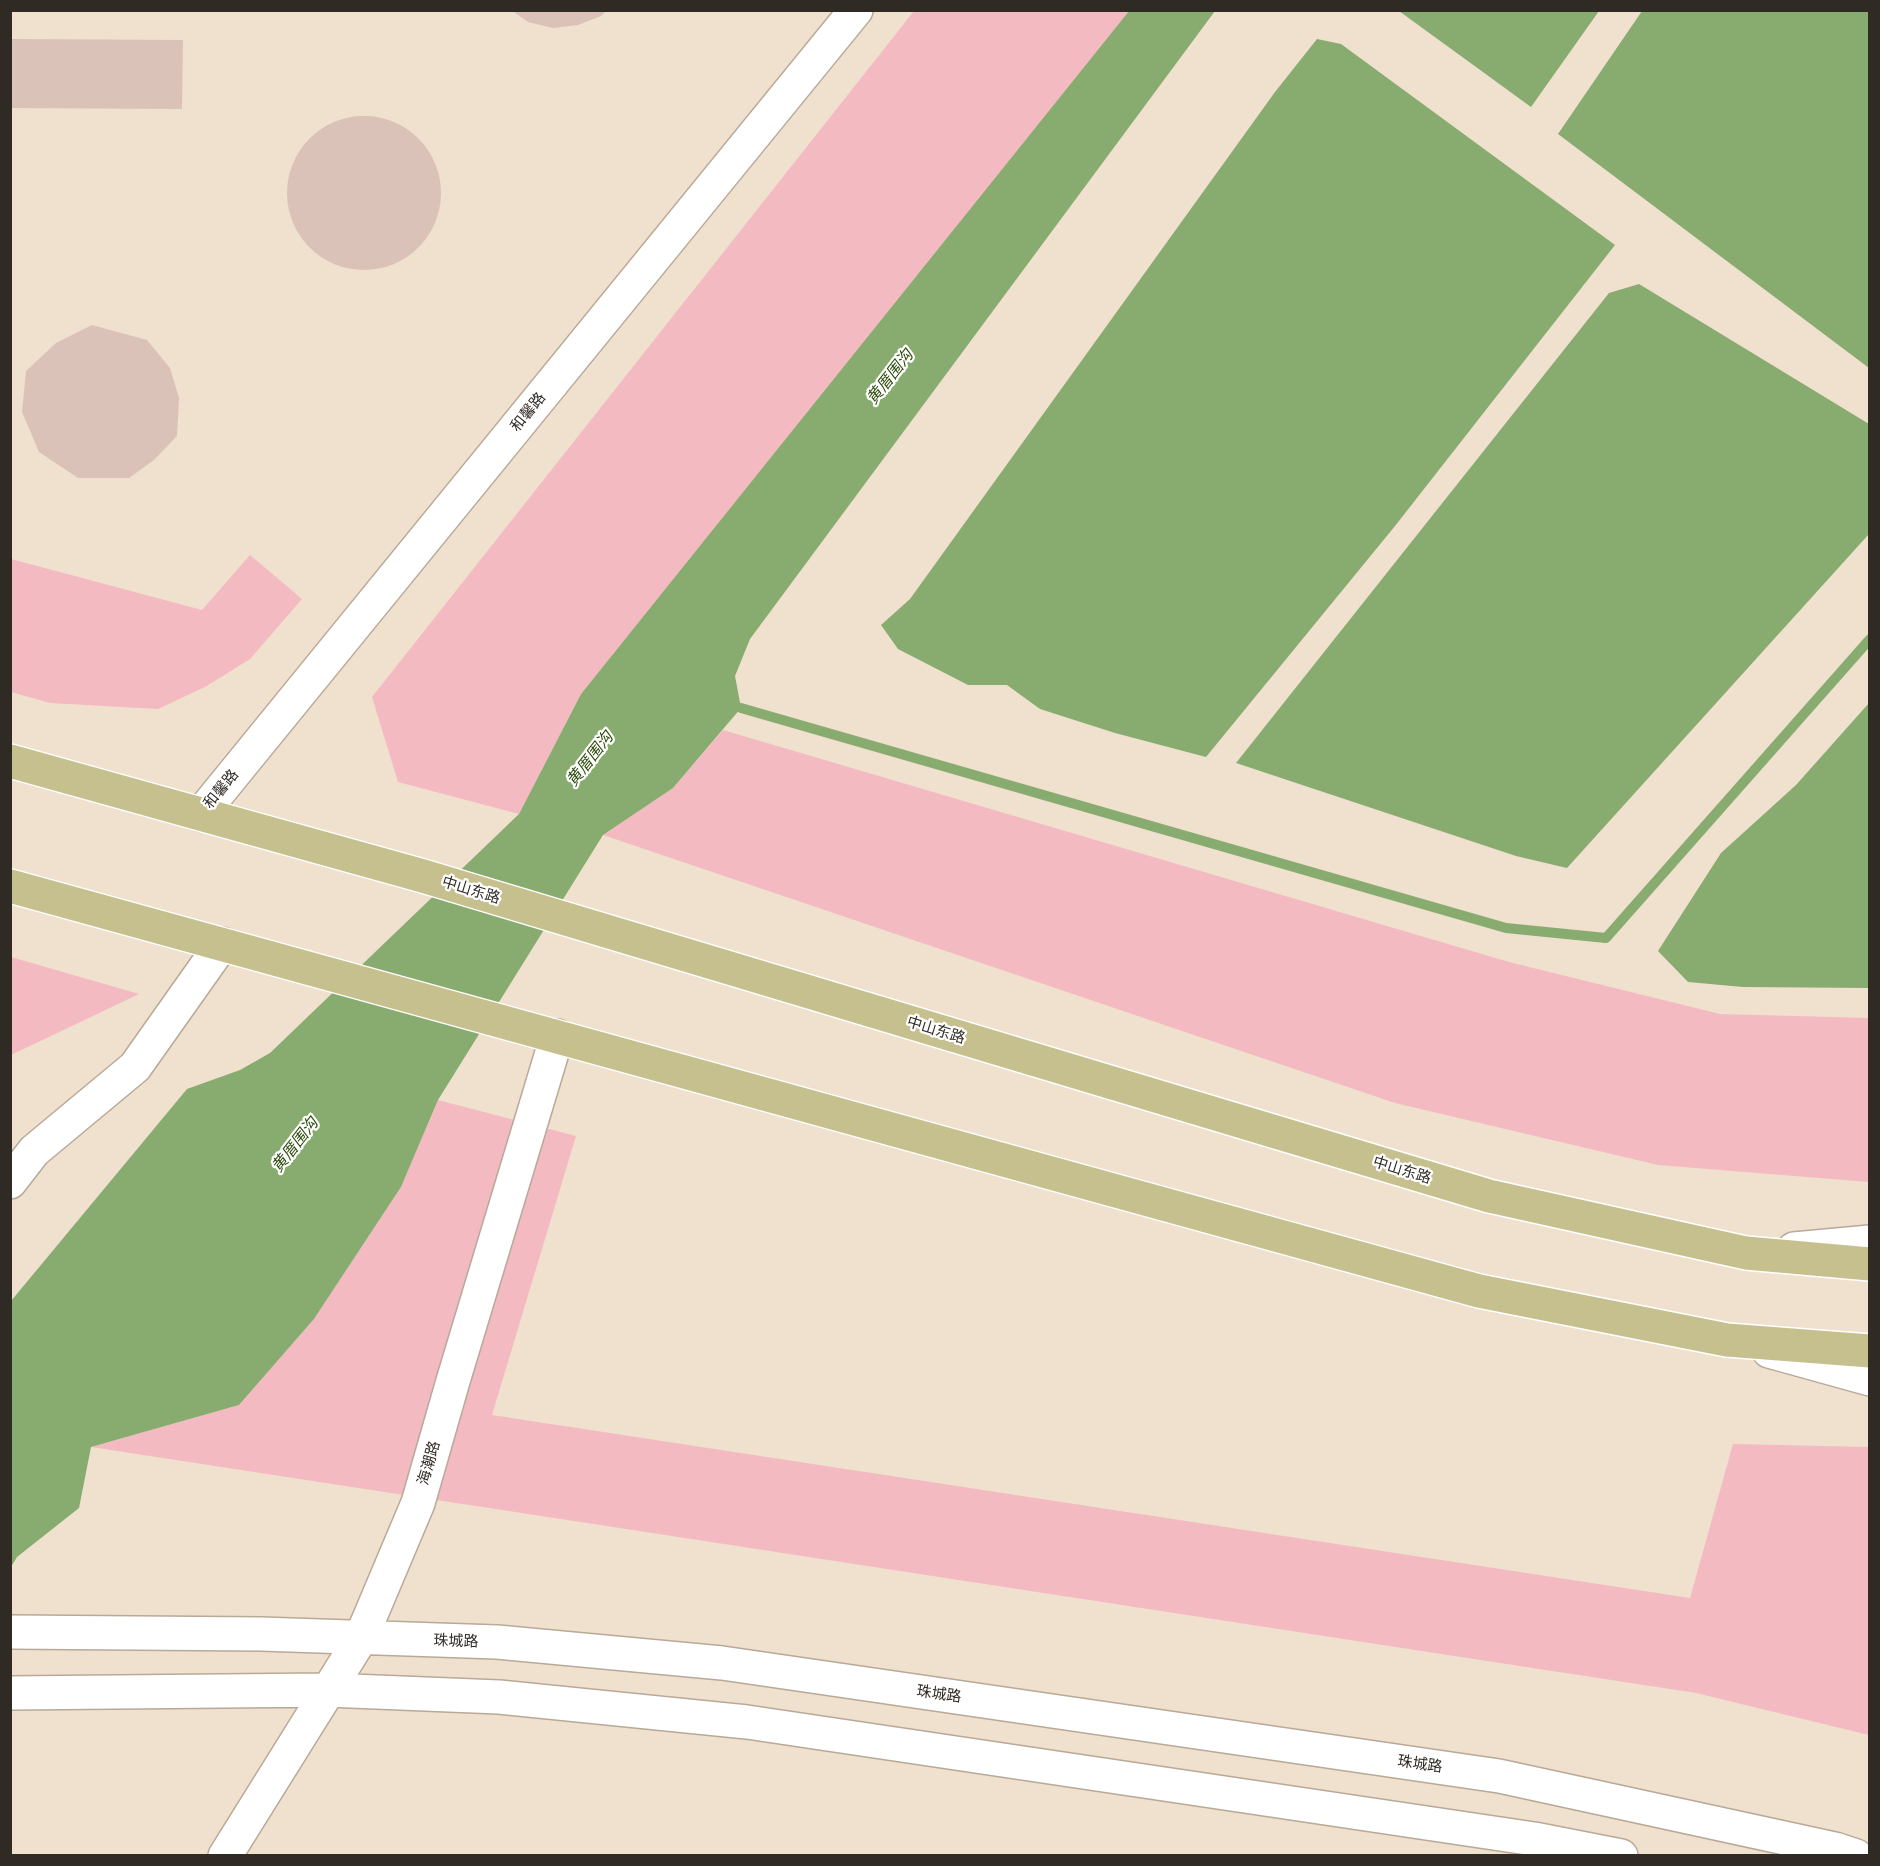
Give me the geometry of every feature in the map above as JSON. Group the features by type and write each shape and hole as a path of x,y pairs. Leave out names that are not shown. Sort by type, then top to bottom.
{"main road":[{"name":"中山东路","path":"10,761 423,876 1489,1196 1746,1254 1869,1264"},
{"path":"10,886 1479,1291 1727,1340 1869,1351"}],"street":[{"name":"和馨路","path":"201,814 856,10"},
{"path":"10,1182 34,1151 135,1067 222,944"},
{"name":"海潮路","path":"225,1856 361,1638 418,1503 557,1036"},
{"path":"1746,1254 1869,1242"},
{"path":"1727,1340 1869,1379"},
{"name":"珠城路","path":"10,1632 261,1634 497,1642 722,1663 1499,1776 1835,1849 1856,1856"},
{"path":"10,1693 327,1690 499,1697 747,1722 1510,1835 1621,1856"}],"shaded area":[{"path":"914,11 1129,11 581,694 519,814 398,782 372,697"},
{"path":"250,555 302,599 250,659 205,687 158,709 50,703 11,692 11,559 202,610"},
{"path":"723,730 1509,962 1720,1014 1869,1018 1869,1182 1658,1165 1395,1103 603,835 673,788"},
{"path":"11,957 139,994 11,1055"},
{"path":"438,1100 576,1136 492,1415 1690,1598 1733,1444 1869,1447 1869,1735 1696,1693 91,1447 239,1405 314,1319 401,1187"}],"water":[{"name":"黄厝围沟","path":"1129,11 1215,11 750,639 735,676 741,708 673,788 603,835 438,1100 401,1187 314,1319 239,1405 91,1447 79,1508 17,1557 11,1567 11,1301 187,1089 240,1070 270,1053 519,814 581,694"},
{"path":"1399,11 1599,11 1531,107"},
{"path":"1642,11 1869,11 1869,368 1558,134"},
{"path":"1317,39 1341,44 1615,245 1395,526 1206,757 1115,733 1040,709 1007,685 968,685 898,649 881,625 910,599 1275,92"},
{"path":"1639,284 1869,424 1869,534 1567,868 1516,856 1236,763 1609,293"},
{"path":"1869,703 1869,988 1743,987 1688,982 1658,951 1721,853 1796,785"}],"building":[{"path":"511,10 607,10 601,16 578,25 553,28 528,22"},
{"path":"10,39 183,40 182,109 10,108"},
{"path":"364,116 393,122 407,129 418,139 428,150 435,164 441,193 435,222 428,236 418,247 407,257 393,264 364,270 335,264 321,257 310,247 300,236 293,222 287,193 293,164 300,150 310,139 321,129 335,122"},
{"path":"92,325 147,340 170,368 179,398 177,436 154,460 129,478 78,478 39,452 22,412 26,371 56,343"}],"waterway":[{"path":"741,708 1506,928 1606,938 1870,639"}]}
